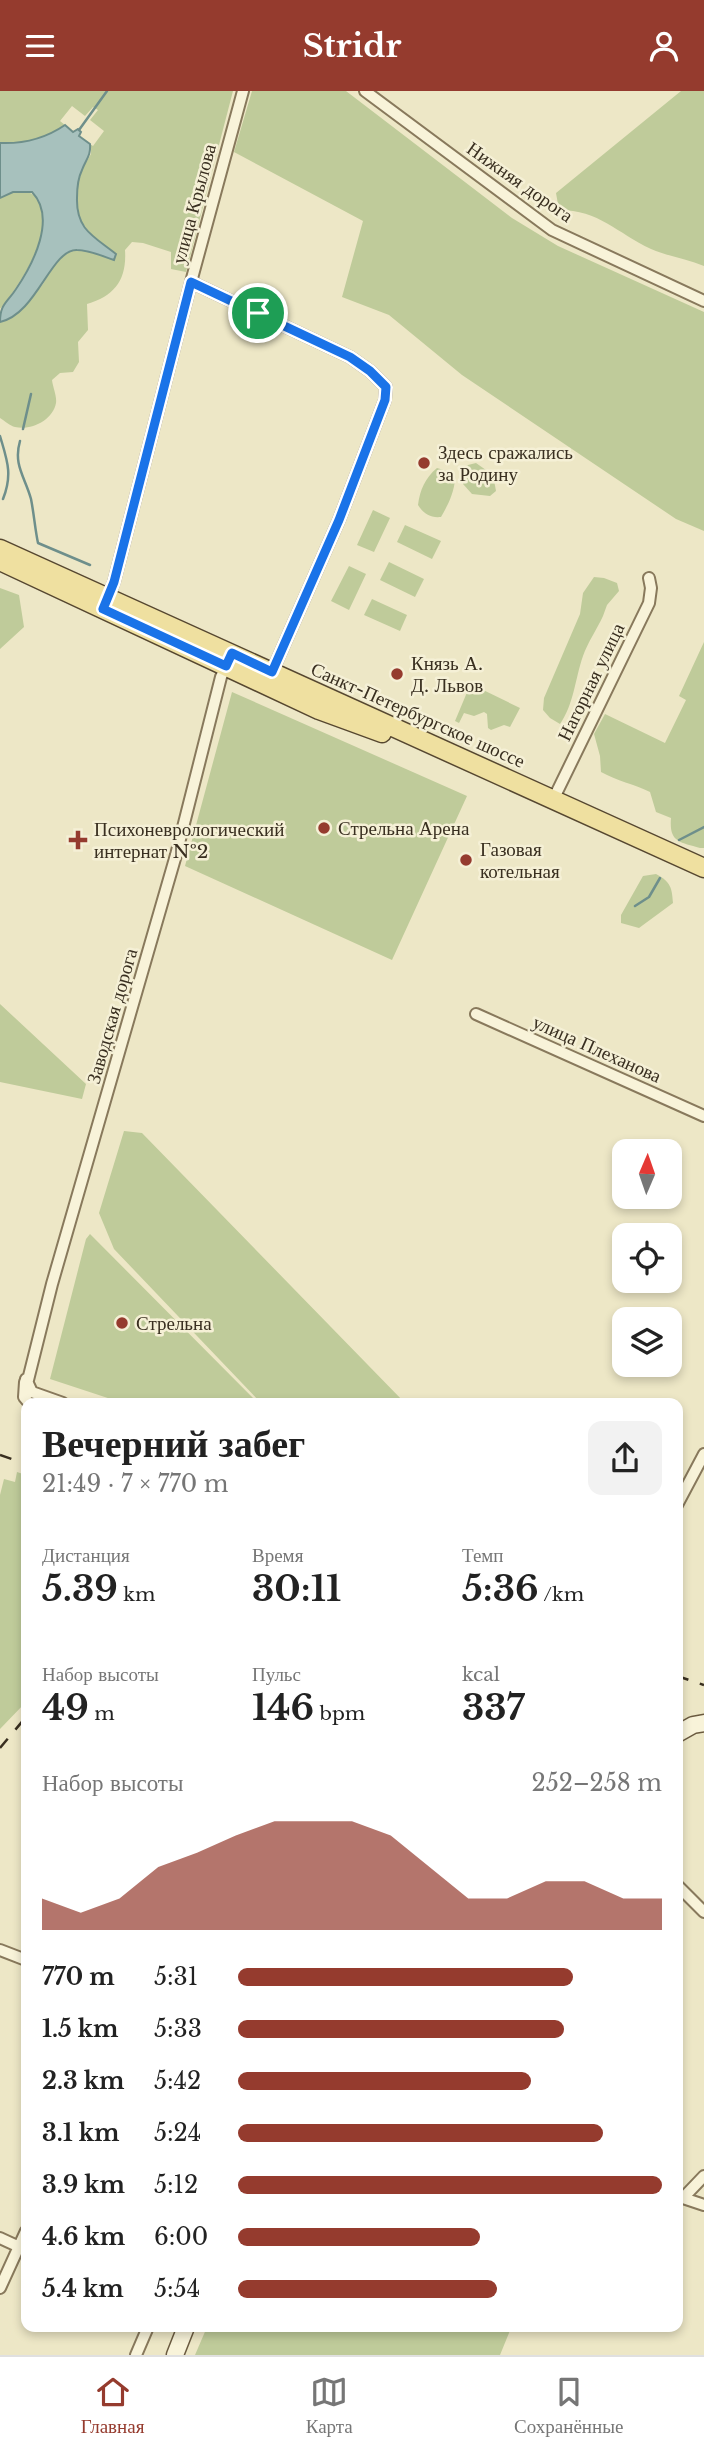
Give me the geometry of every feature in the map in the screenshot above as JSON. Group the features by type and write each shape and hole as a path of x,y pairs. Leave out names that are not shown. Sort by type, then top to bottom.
{"main road":[{"name":"Санкт-Петербургское шоссе","path":"0,549 106,603 229,660 319,710 368,727 704,879"},
{"name":"Санкт-Петербургское шоссе","path":"0,561 106,603"},
{"name":"Санкт-Петербургское шоссе","path":"229,660 272,672 704,868"}],"street":[{"name":"улица Крылова","path":"106,603 243,91"},
{"name":"Нижняя дорога","path":"365,91 552,230 704,302"},
{"path":"191,282 350,357 386,387 385,400 339,520 272,672"},
{"name":"Нагорная улица","path":"553,800 649,603 649,578"},
{"name":"Заводская дорога","path":"26,1384 176,855 219,685 229,660"},
{"name":"улица Плеханова","path":"476,1014 704,1117"},
{"path":"26,1384 23,1392 26,1398"},
{"path":"26,1384 32,1392 49,1398"},
{"path":"683,1494 704,1454"},
{"path":"683,1731 704,1723"},
{"path":"683,1891 704,1912"},
{"path":"0,1950 21,1958"},
{"path":"683,2194 704,2176"},
{"path":"683,2198 704,2205"},
{"path":"0,2238 21,2248"},
{"path":"0,2288 21,2252"},
{"path":"136,2355 146,2332"},
{"path":"175,2355 185,2332"}],"green space":[{"path":"0,91 233,91 186,272 171,269 171,252 132,242 125,250 124,270 117,285 105,296 87,304 88,330 78,342 79,362 73,372 60,373 52,380 56,400 54,409 40,423 21,428 11,426 0,418 0,322 34,294 54,265 67,253 89,251 113,259 115,254 95,239 77,216 77,188 81,171 91,154 90,144 93,146 104,131 90,120 98,110 93,107 85,116 72,106 60,121 65,125 50,133 26,141 0,143"},
{"path":"252,91 346,91 512,218 558,246 704,312 704,531 676,519 462,375 389,315 342,297 363,221 234,152"},
{"path":"681,91 704,91 704,266 651,249 597,218 559,210 556,193"},
{"path":"24,191 34,195 40,204 42,230 39,244 25,274 0,309 0,198 4,194"},
{"path":"476,463 493,475 496,491 490,496 472,494 463,484 464,471 468,465"},
{"path":"437,468 447,471 455,479 450,499 441,517 428,515 418,505 424,485"},
{"path":"373,510 390,518 374,552 357,545"},
{"path":"405,525 441,541 432,559 397,542"},
{"path":"389,562 424,579 415,597 380,580"},
{"path":"349,566 366,574 349,610 331,601"},
{"path":"594,577 617,583 619,591 607,605 585,651 571,700 560,724 543,710 544,698 580,614 583,593"},
{"path":"0,588 19,595 24,627 0,649"},
{"path":"372,599 407,615 400,631 364,615"},
{"path":"704,642 704,848 700,848 677,840 672,832 671,818 656,812 650,792 601,772 594,734 605,714 665,743 686,700 679,696"},
{"path":"477,687 520,708 510,727 504,725 491,730 484,712 474,716 464,713 459,723 455,721 468,690"},
{"name":"Стрельна Арена","path":"232,692 467,796 392,960 185,866"},
{"path":"656,874 670,886 673,903 639,928 621,923 621,915 643,876"},
{"path":"0,1004 86,1084 82,1099 0,1082"},
{"path":"124,1131 142,1133 400,1398 256,1398 114,1249 99,1213"},
{"name":"Стрельна","path":"90,1234 253,1398 108,1398 50,1379 86,1239"},
{"path":"17,1472 21,1473 21,1707 0,1729 0,1495 4,1479 15,1482"},
{"path":"205,2332 509,2332 500,2355 195,2355"}],"water":[{"path":"65,125 73,132 78,129 81,132 79,136 90,144 89,155 78,183 79,217 93,237 116,254 114,260 86,251 68,252 24,307 13,317 0,322 3,307 23,279 35,254 40,241 42,215 32,192 13,192 0,198 0,143 34,139"}],"waterway":[{"path":"79,130 107,91"},
{"path":"23,429 31,394"},
{"path":"0,436 8,474 3,499"},
{"path":"20,441 19,464 31,499 38,543 90,565"},
{"path":"679,840 704,827"},
{"path":"635,906 649,897 660,878"}],"railway":[{"path":"0,1455 21,1462"},
{"path":"683,1678 704,1685"},
{"path":"0,1748 21,1723"}],"place":[{"name":"Здесь сражались за Родину","path":"424,463"},
{"name":"Князь А. Д. Львов","path":"397,674"},
{"name":"Стрельна Арена","path":"324,828"},
{"name":"Психоневрологический интернат №2","path":"78,840"},
{"name":"Газовая котельная","path":"466,860"},
{"name":"Стрельна","path":"122,1323"}],"route":[{"path":"191,282 258,313 350,357 384,383 387,392 339,520 272,672 232,653 226,666 103,609 114,582 191,282"}]}
